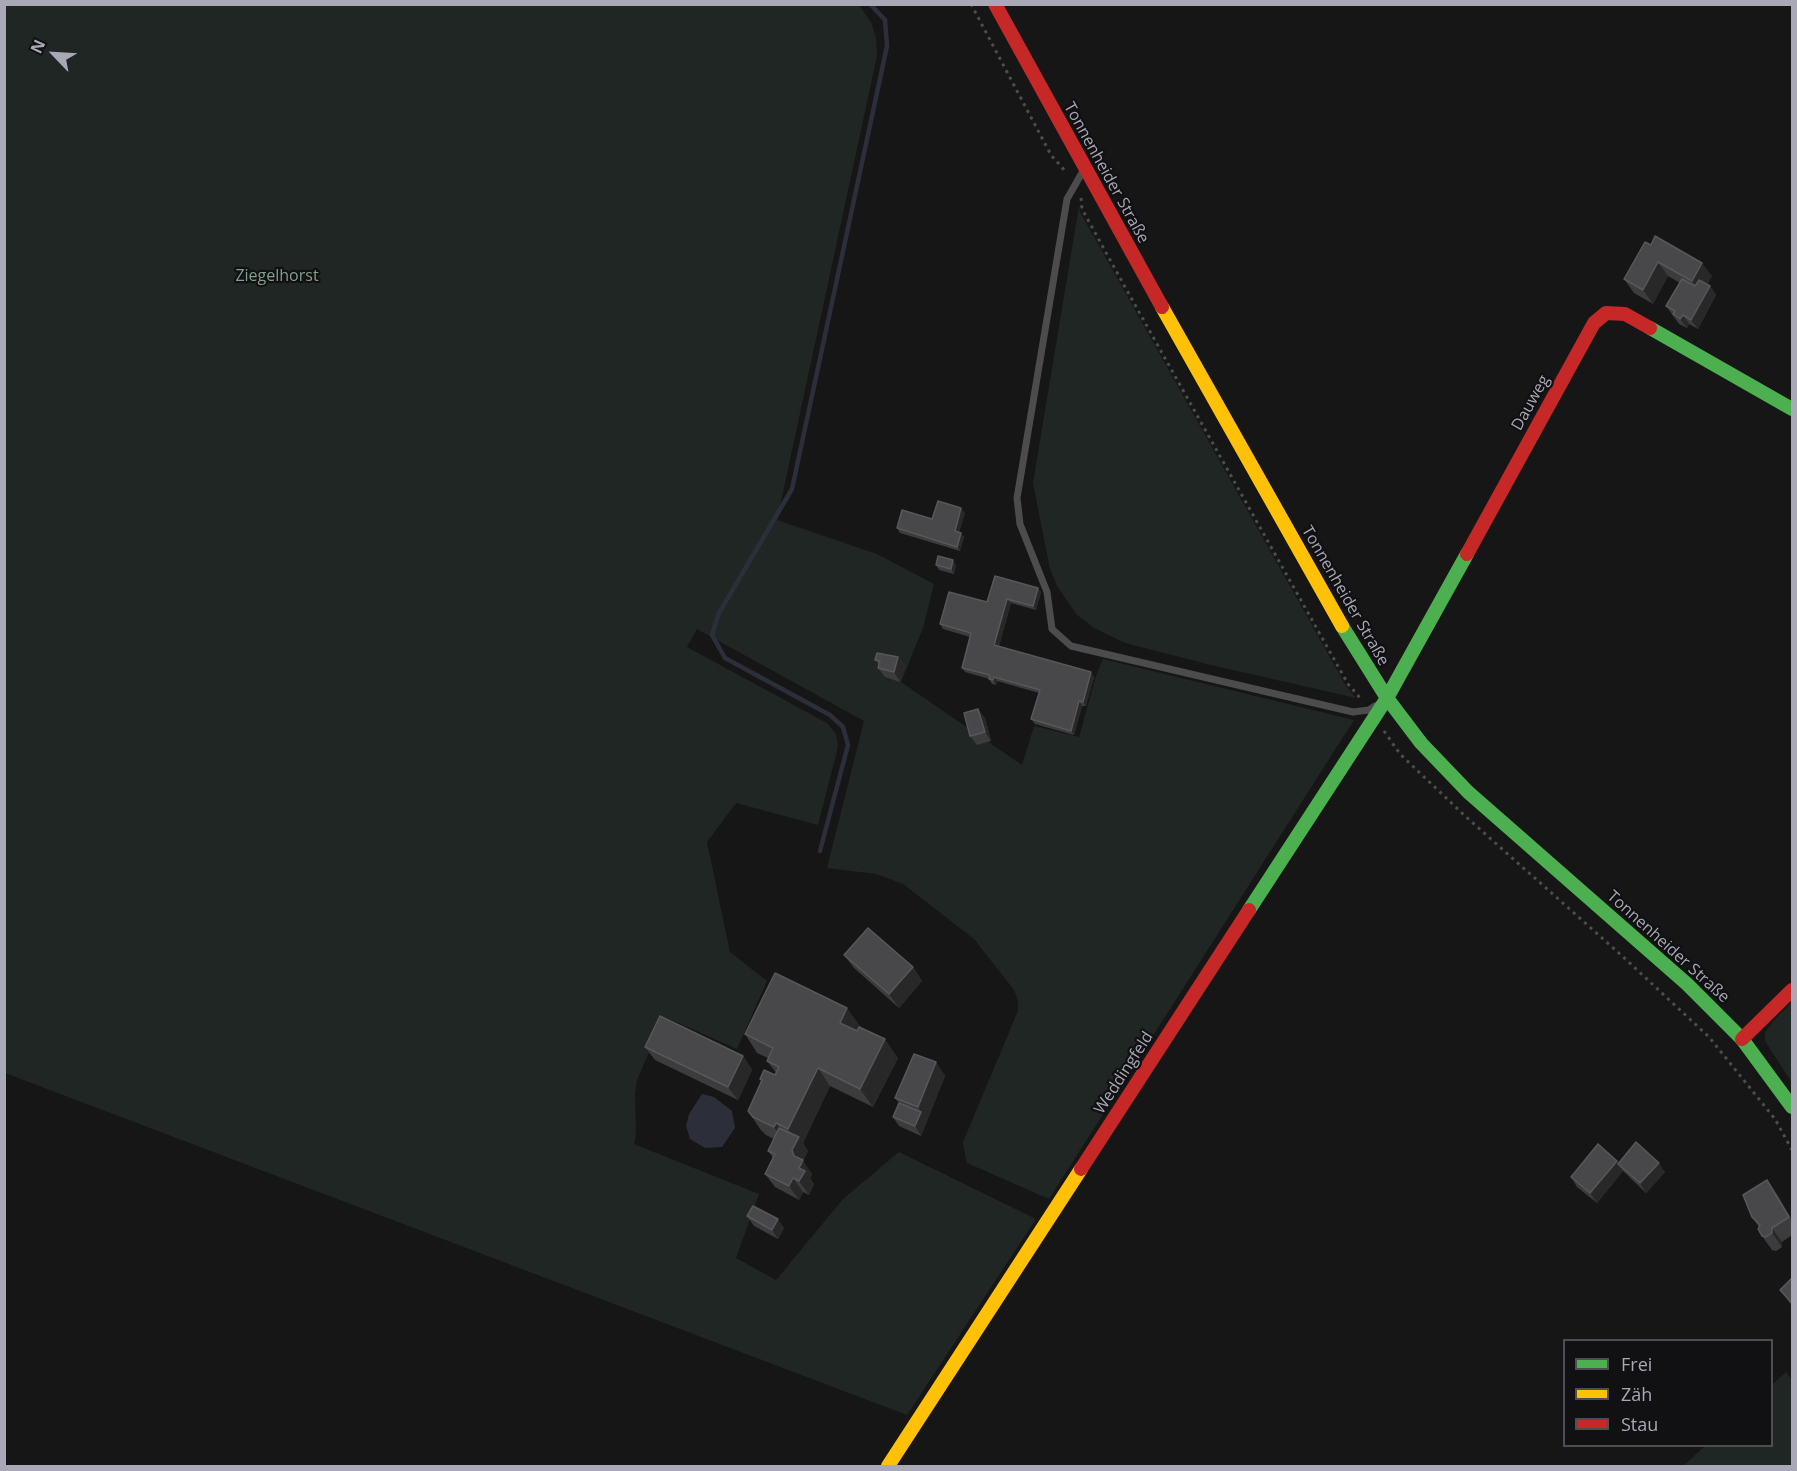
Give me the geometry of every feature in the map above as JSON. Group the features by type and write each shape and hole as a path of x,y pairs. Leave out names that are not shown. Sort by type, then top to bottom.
{"street":[{"name":"Tonnenheider Straße","path":"995,4 1084,168 1353,646 1387,698 1421,743 1468,792 1687,984 1742,1039 1792,1107"},
{"name":"Dauweg","path":"1387,698 1594,323 1606,313 1625,314 1792,409"},
{"name":"Weddingfeld","path":"888,1467 1387,698"},
{"path":"1742,1039 1792,990"}],"lane":[{"path":"1084,168 1067,199 1017,498 1020,524 1047,592 1052,629 1071,646 1353,712 1369,710 1387,698"}],"green space":[{"name":"Ziegelhorst","path":"4,5 859,5 871,22 876,38 877,56 777,520 877,554 934,584 923,628 901,682 1022,765 1034,726 1079,737 1103,659 1354,720 1049,1199 967,1163 965,1154 963,1142 1018,1011 1018,1000 1014,990 974,939 903,884 876,874 827,868 864,721 697,629 687,647 827,723 836,734 838,747 818,825 736,803 707,842 730,952 767,981 737,1049 665,1017 637,1080 634,1144 759,1194 736,1258 776,1280 843,1199 899,1152 1036,1219 907,1415 5,1073"},
{"path":"1079,206 1080,212 1346,686 1356,698 1125,643 1094,628 1077,615 1057,586 1050,569 1033,483"},
{"path":"1792,1002 1792,1083 1765,1041 1765,1032"},
{"path":"1786,1372 1792,1380 1792,1466 1683,1466 1704,1447 1773,1447 1773,1384"}],"shaded area":[{"path":"702,1094 714,1097 732,1111 735,1128 722,1147 705,1148 690,1139 686,1126 689,1114"}],"building":[{"path":"1655,236 1702,263 1692,281 1658,262 1643,290 1624,279 1645,242 1651,245"},
{"path":"1682,279 1695,286 1699,280 1710,286 1691,320 1683,315 1680,319 1673,314 1675,311 1666,306"},
{"path":"938,501 961,508 955,531 961,533 957,547 897,528 902,510 932,519"},
{"path":"938,556 953,560 951,569 936,565"},
{"path":"995,576 1038,588 1033,606 1007,599 994,645 1091,672 1083,702 1079,701 1071,731 1031,719 1040,690 994,677 993,680 989,679 990,675 962,668 971,633 940,624 949,592 987,602"},
{"path":"877,653 898,657 894,672 878,668 880,661 875,660"},
{"path":"978,709 985,732 970,736 964,713"},
{"path":"868,928 913,967 889,994 844,955"},
{"path":"775,973 847,1008 840,1023 857,1031 859,1027 885,1039 860,1089 818,1068 788,1129 776,1123 774,1127 753,1117 748,1111 764,1070 775,1075 779,1067 767,1061 773,1048 745,1034"},
{"path":"660,1016 743,1056 728,1087 645,1047"},
{"path":"914,1054 936,1062 918,1107 895,1098"},
{"path":"899,1103 921,1112 915,1126 893,1117"},
{"path":"779,1128 799,1137 792,1150 794,1156 803,1160 799,1168 805,1171 799,1181 793,1178 789,1186 765,1174 775,1154 768,1151"},
{"path":"1636,1142 1659,1163 1640,1183 1618,1164"},
{"path":"1598,1144 1617,1161 1590,1193 1571,1177"},
{"path":"1767,1180 1789,1217 1772,1228 1772,1233 1766,1237 1762,1236 1758,1229 1760,1225 1752,1217 1743,1195"},
{"path":"753,1206 778,1219 772,1230 747,1216"},
{"path":"1792,1278 1792,1303 1780,1290"}],"waterway":[{"path":"820,851 848,745 843,727 830,715 725,658 712,635 719,613 792,489 887,46 885,20 870,4"}],"traffic: fast":[{"path":"1650,328 1792,409"},
{"path":"1249,910 1387,698 1467,554"},
{"path":"1342,626 1387,698 1421,743 1468,792 1687,984 1742,1039 1792,1107"}],"traffic: slow":[{"path":"1162,307 1342,626"},
{"path":"888,1466 1081,1169"}],"traffic: jam":[{"path":"995,4 1162,307"},
{"path":"1467,554 1594,323 1606,313 1625,314 1650,328"},
{"path":"1081,1169 1249,910"},
{"path":"1742,1039 1792,990"}]}
